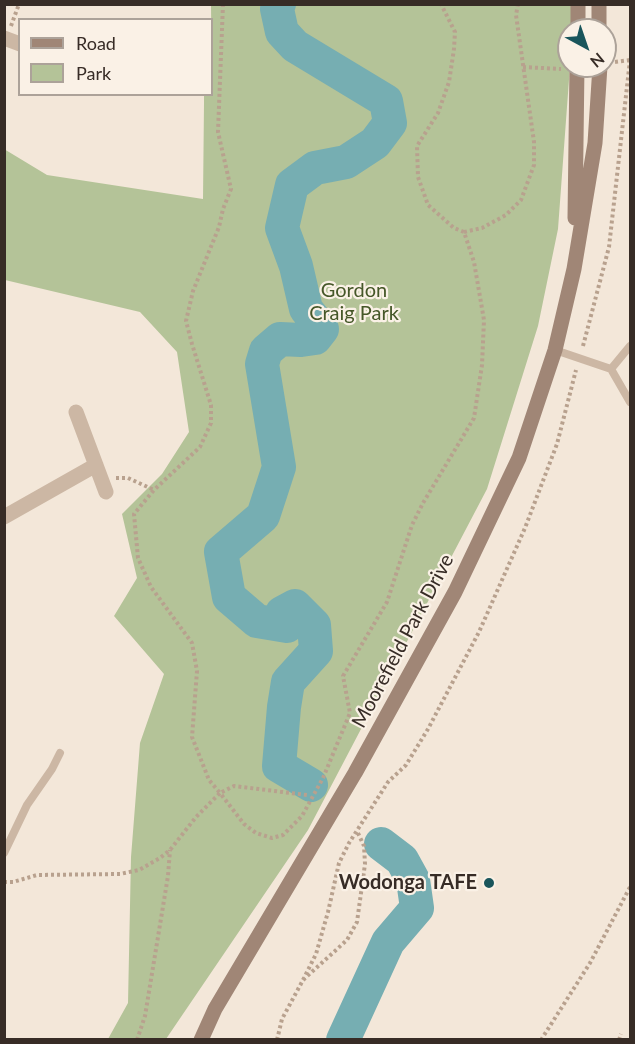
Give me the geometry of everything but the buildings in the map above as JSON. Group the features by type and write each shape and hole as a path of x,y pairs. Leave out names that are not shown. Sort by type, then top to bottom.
{"main road":[{"name":"Moorefield Park Drive","path":"574,269 577,78"},
{"name":"Moorefield Park Drive","path":"201,1040 215,1009 355,773 455,592 519,458 555,350 574,269 595,143 599,78"},
{"name":"Moorefield Park Drive","path":"190,1040 215,1009"}],"street":[{"path":"4,517 101,478 76,412"}],"lane":[{"path":"611,369 630,345"},
{"path":"555,350 611,369 630,402"},
{"path":"4,853 27,805 52,769 60,753"}],"path":[{"path":"223,4 218,132 231,189 219,227 193,291 186,321 211,405 211,423 200,447 154,490 134,514 138,558 151,587 192,643 197,671 192,737 209,780 244,824 256,833 272,838 283,835 302,816 323,778 350,713 343,676 387,602 412,525 423,503 474,418 482,365 484,320 474,262 464,232"},
{"path":"441,4 455,32 454,49 449,82 438,113 417,146 418,177 428,205 454,228 464,232 482,228 506,215 520,200 534,165 534,142 516,15 518,4"},
{"path":"523,68 555,70"},
{"path":"101,478 129,478 154,490"},
{"path":"4,882 14,882 46,874 120,874 139,870 170,850 196,817 220,793 234,786 307,795"},
{"path":"277,1040 282,1019 303,980 347,940 357,922 365,864 364,846 358,833"},
{"path":"137,1040 145,1016 168,876 170,850"},
{"path":"541,1040 590,963 630,887"},
{"path":"619,1040 621,1034"}],"green space":[{"name":"Gordon Craig Park","path":"211,5 571,5 572,18 557,18 557,78 569,78 558,229 538,326 487,489 308,830 166,1039 108,1039 128,1003 131,857 140,743 164,674 114,616 137,578 122,514 162,474 189,432 177,352 140,312 5,280 4,149 47,175 203,199 204,96 213,96 213,18 211,18"}],"waterway":[{"path":"279,4 277,9 282,32 295,46 386,101 390,123 375,143 346,162 315,168 292,185 282,228 296,266 306,309 322,329 315,338 280,339 266,351 262,364 279,467 263,516 221,552 229,597 257,621 287,626 282,613 295,606 314,625 316,651 288,682 279,766 311,785"},
{"path":"343,1040 388,942 417,908 413,880 402,860 381,844"}],"place":[{"name":"Wodonga TAFE","path":"489,883"}]}
